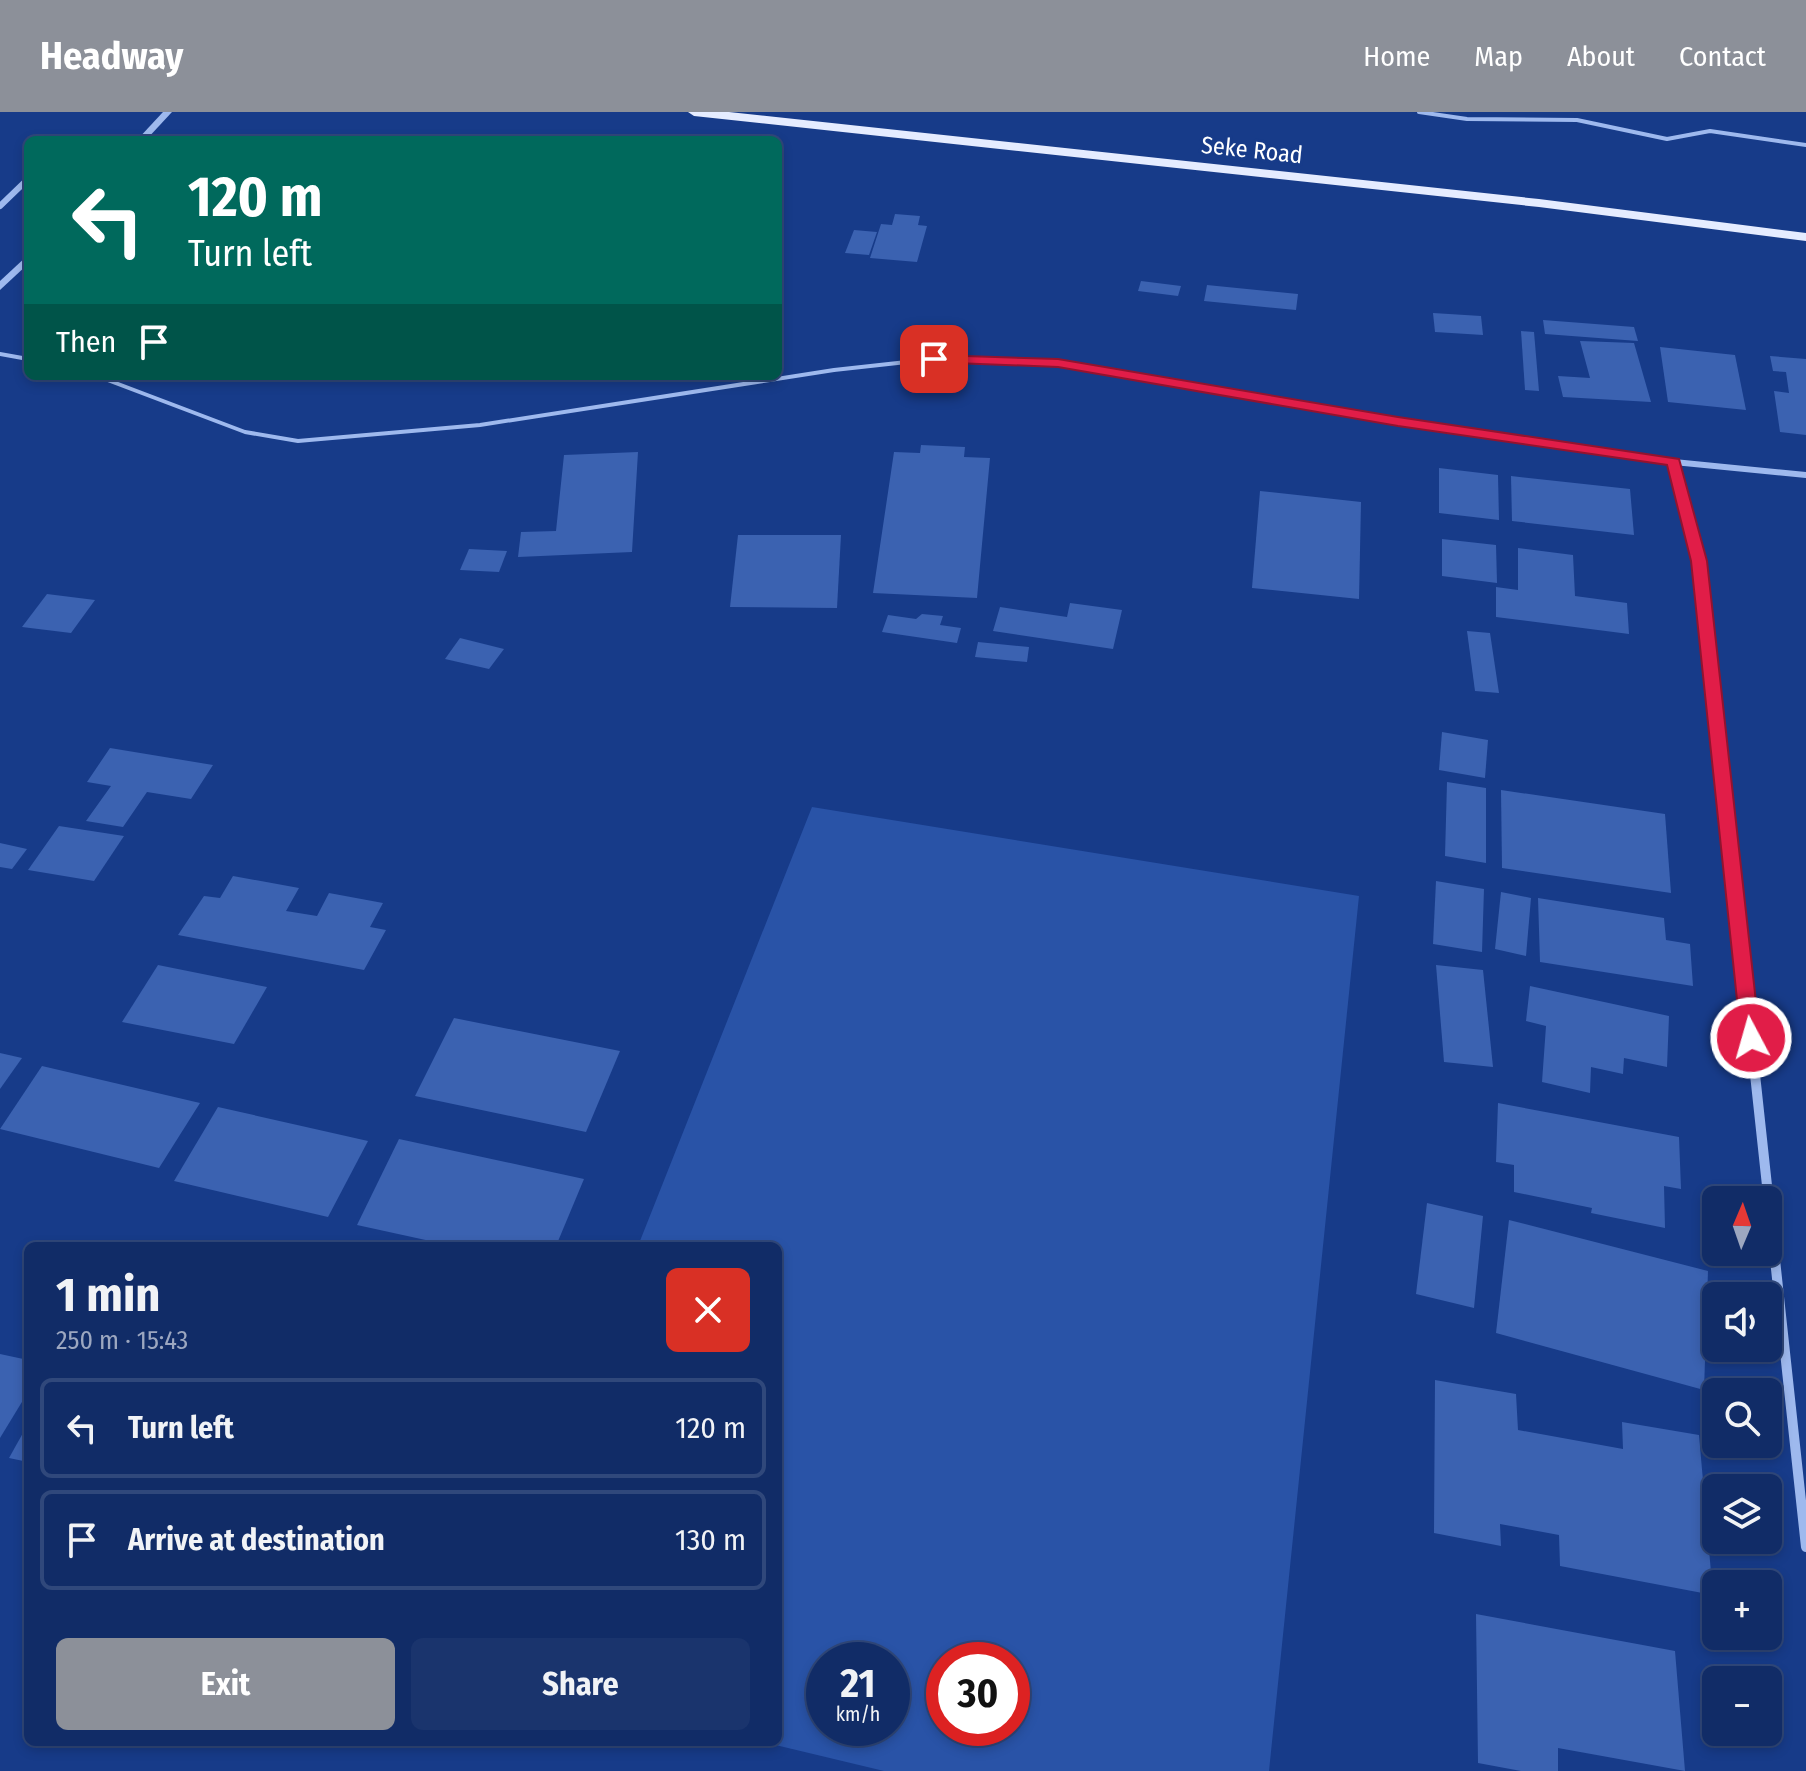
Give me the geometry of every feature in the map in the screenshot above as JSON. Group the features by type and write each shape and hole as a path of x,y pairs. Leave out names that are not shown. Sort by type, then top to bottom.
{"main road":[{"name":"Seke Road","path":"694,112 1539,203 1806,237"}],"street":[{"path":"145,136 168,112"},
{"path":"0,206 24,183"},
{"path":"0,287 24,262"},
{"path":"1806,475 1674,462 1699,561 1806,1547"}],"lane":[{"path":"1419,112 1467,119 1577,120 1667,139 1710,131 1806,145"},
{"path":"0,354 24,358"},
{"path":"782,378 934,359 1058,363 1398,422 1674,462"},
{"path":"108,380 245,432 298,441 480,425 770,380"}],"shaded area":[{"path":"812,807 1359,896 1269,1771 884,1771 780,1746 782,1242 640,1242"}],"building":[{"path":"895,214 920,216 918,225 927,226 917,262 870,258 881,224 892,225"},
{"path":"854,230 877,232 869,255 845,253"},
{"path":"1141,281 1181,286 1178,296 1138,291"},
{"path":"1207,285 1298,294 1296,310 1204,301"},
{"path":"1433,313 1481,316 1483,335 1435,332"},
{"path":"1543,320 1634,327 1638,341 1545,334"},
{"path":"1521,331 1534,332 1539,391 1525,390"},
{"path":"1580,341 1634,343 1651,402 1563,397 1558,376 1590,378"},
{"path":"1660,347 1735,355 1746,410 1668,402"},
{"path":"1770,356 1806,359 1806,435 1780,432 1774,391 1789,393 1786,372 1773,371"},
{"path":"921,445 965,447 964,457 990,458 977,598 873,593 894,452 920,453"},
{"path":"638,452 632,552 518,557 521,532 556,531 564,455"},
{"path":"1439,468 1498,475 1499,520 1439,513"},
{"path":"1511,476 1630,489 1634,535 1512,521"},
{"path":"1260,491 1361,502 1359,599 1252,588"},
{"path":"738,535 841,535 837,608 730,607"},
{"path":"1442,539 1496,545 1497,583 1442,576"},
{"path":"1518,548 1573,555 1575,596 1627,603 1629,634 1496,617 1496,587 1518,590"},
{"path":"469,549 507,551 499,572 460,570"},
{"path":"47,594 95,600 71,633 22,627"},
{"path":"1070,603 1122,610 1113,649 993,631 1000,607 1067,617"},
{"path":"922,614 943,616 940,625 961,628 957,643 882,632 888,615 916,619"},
{"path":"1467,631 1490,633 1499,693 1475,691"},
{"path":"460,638 504,649 489,669 445,659"},
{"path":"978,642 1029,647 1027,662 975,657"},
{"path":"1442,732 1488,740 1485,778 1439,770"},
{"path":"110,748 213,765 191,799 147,792 123,827 86,821 111,786 87,782"},
{"path":"1447,782 1486,788 1486,863 1445,856"},
{"path":"1501,790 1665,814 1671,893 1502,868"},
{"path":"59,826 124,836 94,881 28,870"},
{"path":"0,843 27,849 12,869 0,867"},
{"path":"233,876 299,888 286,911 317,916 329,893 383,903 370,927 386,930 364,970 178,935 204,896 220,898"},
{"path":"1436,881 1484,889 1482,952 1433,944"},
{"path":"1501,892 1531,898 1526,956 1495,949"},
{"path":"1538,898 1664,918 1666,940 1690,944 1693,986 1540,962"},
{"path":"158,965 267,987 234,1044 122,1022"},
{"path":"1436,965 1483,970 1493,1067 1444,1062"},
{"path":"1530,986 1669,1016 1667,1067 1624,1058 1623,1074 1591,1067 1590,1093 1542,1082 1546,1026 1526,1021"},
{"path":"454,1018 620,1051 586,1132 415,1096"},
{"path":"0,1053 22,1058 0,1089"},
{"path":"42,1066 200,1103 159,1168 0,1129"},
{"path":"1498,1103 1679,1137 1681,1189 1664,1186 1665,1228 1591,1213 1592,1208 1514,1192 1514,1165 1496,1162"},
{"path":"218,1107 368,1141 328,1217 174,1181"},
{"path":"399,1139 584,1179 558,1242 435,1242 357,1225"},
{"path":"1427,1203 1483,1216 1474,1308 1416,1294"},
{"path":"1509,1220 1708,1271 1708,1282 1702,1282 1702,1362 1705,1362 1702,1389 1496,1333"},
{"path":"0,1354 24,1359 24,1399 0,1438"},
{"path":"1435,1380 1516,1394 1518,1430 1623,1449 1622,1422 1699,1435 1702,1474 1702,1554 1709,1554 1711,1570 1702,1570 1702,1593 1560,1566 1559,1535 1500,1524 1501,1546 1434,1533"},
{"path":"24,1431 24,1461 9,1458"},
{"path":"1476,1614 1675,1651 1685,1771 1558,1748 1558,1771 1521,1771 1478,1763"}],"route":[{"path":"934,359 1058,363 1398,422 1674,462 1699,561 1751,1038"}]}
